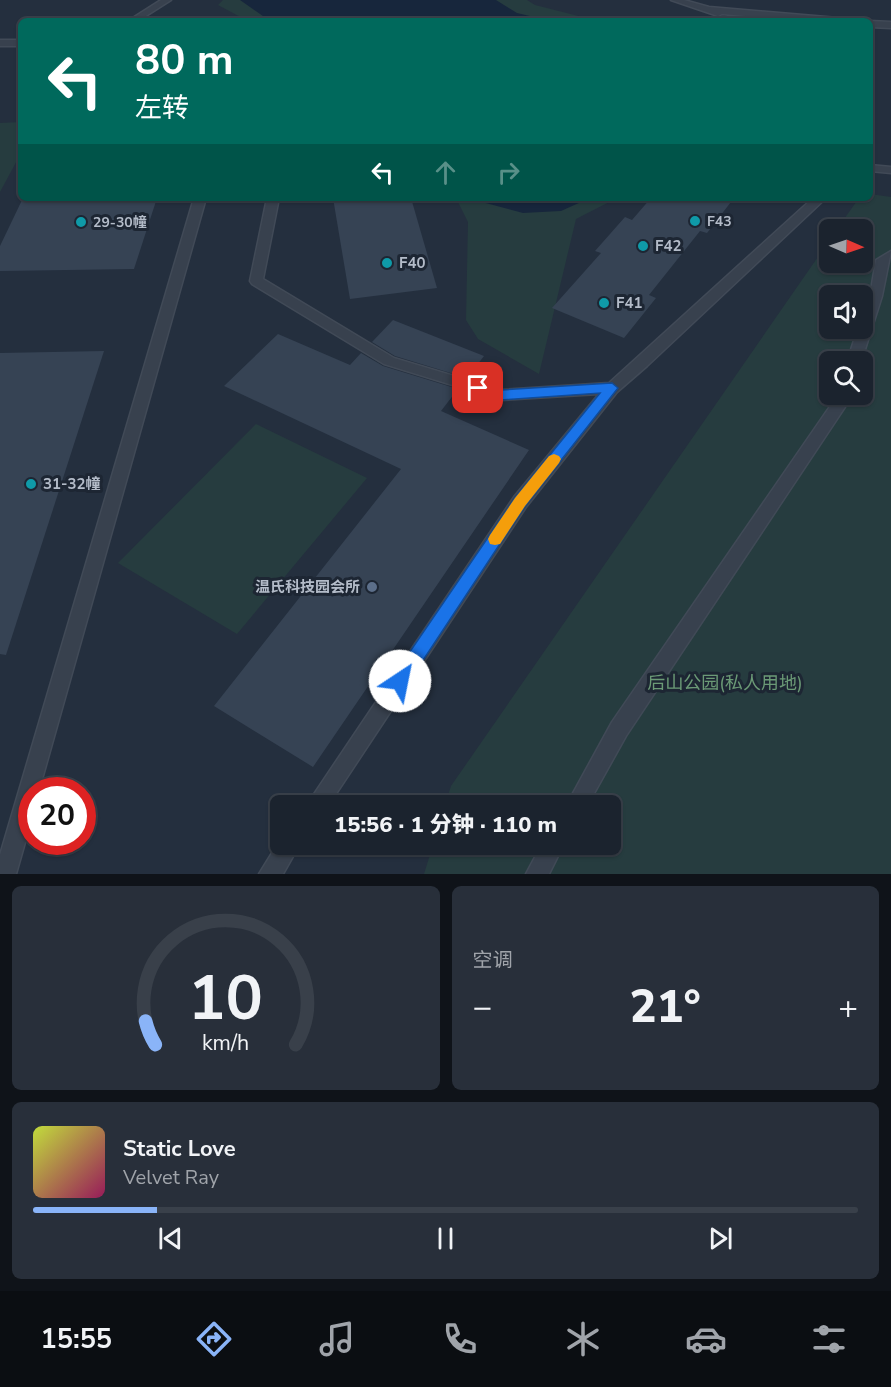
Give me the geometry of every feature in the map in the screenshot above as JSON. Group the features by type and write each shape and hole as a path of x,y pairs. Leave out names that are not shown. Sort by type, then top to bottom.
{"lane":[{"path":"137,18 167,0"},
{"path":"675,0 731,18"},
{"path":"708,10 781,18"},
{"path":"873,24 891,25"},
{"path":"0,43 18,43"},
{"path":"873,168 891,170"},
{"path":"5,874 199,201"},
{"path":"272,201 255,281 388,361 501,395 612,388"},
{"path":"323,795 520,502 612,388 817,201"},
{"path":"858,351 876,296 882,260 891,255"},
{"path":"582,795 619,729 839,405"},
{"path":"270,874 283,855"},
{"path":"537,874 548,855"}],"green space":[{"path":"223,0 527,0 535,5 586,18 242,18 218,5"},
{"path":"18,122 18,159 0,192 0,123"},
{"name":"后山公园(私人用地)","path":"873,194 891,197 891,874 424,874 430,855 621,855 621,795 448,795 451,786 819,255 819,273 873,273 873,219 844,219 857,201 873,201"},
{"path":"458,201 611,201 576,219 539,374 478,339 466,320 468,222"},
{"path":"256,424 367,478 237,634 118,563"}],"water":[{"path":"240,0 496,0 517,13 538,18 266,18"},
{"path":"478,201 583,201 561,211 523,213"}],"building":[{"name":"29-30幢","path":"22,201 156,201 134,269 0,271 0,246"},
{"name":"F40","path":"334,201 412,201 437,288 350,299"},
{"path":"648,201 732,201 707,233 700,231 649,295 656,298 624,338 552,308 601,253 595,251 625,217 632,220"},
{"path":"393,320 484,356 467,378 395,356 372,342"},
{"name":"温氏科技园会所","path":"278,334 350,365 361,353 383,366 458,389 441,411 529,450 313,767 214,706 401,469 224,386"},
{"name":"31-32幢","path":"104,351 6,655 0,654 0,353"}],"slow traffic":[{"path":"495,539 520,502 554,459"}],"place":[{"name":"F43","path":"695,221"},
{"name":"29-30幢","path":"81,222"},
{"name":"F42","path":"643,246"},
{"name":"F40","path":"387,263"},
{"name":"F41","path":"604,303"},
{"name":"31-32幢","path":"31,484"},
{"name":"温氏科技园会所","path":"372,587"}],"route":[{"path":"400,681 520,502 612,388 501,395 478,388"}]}
